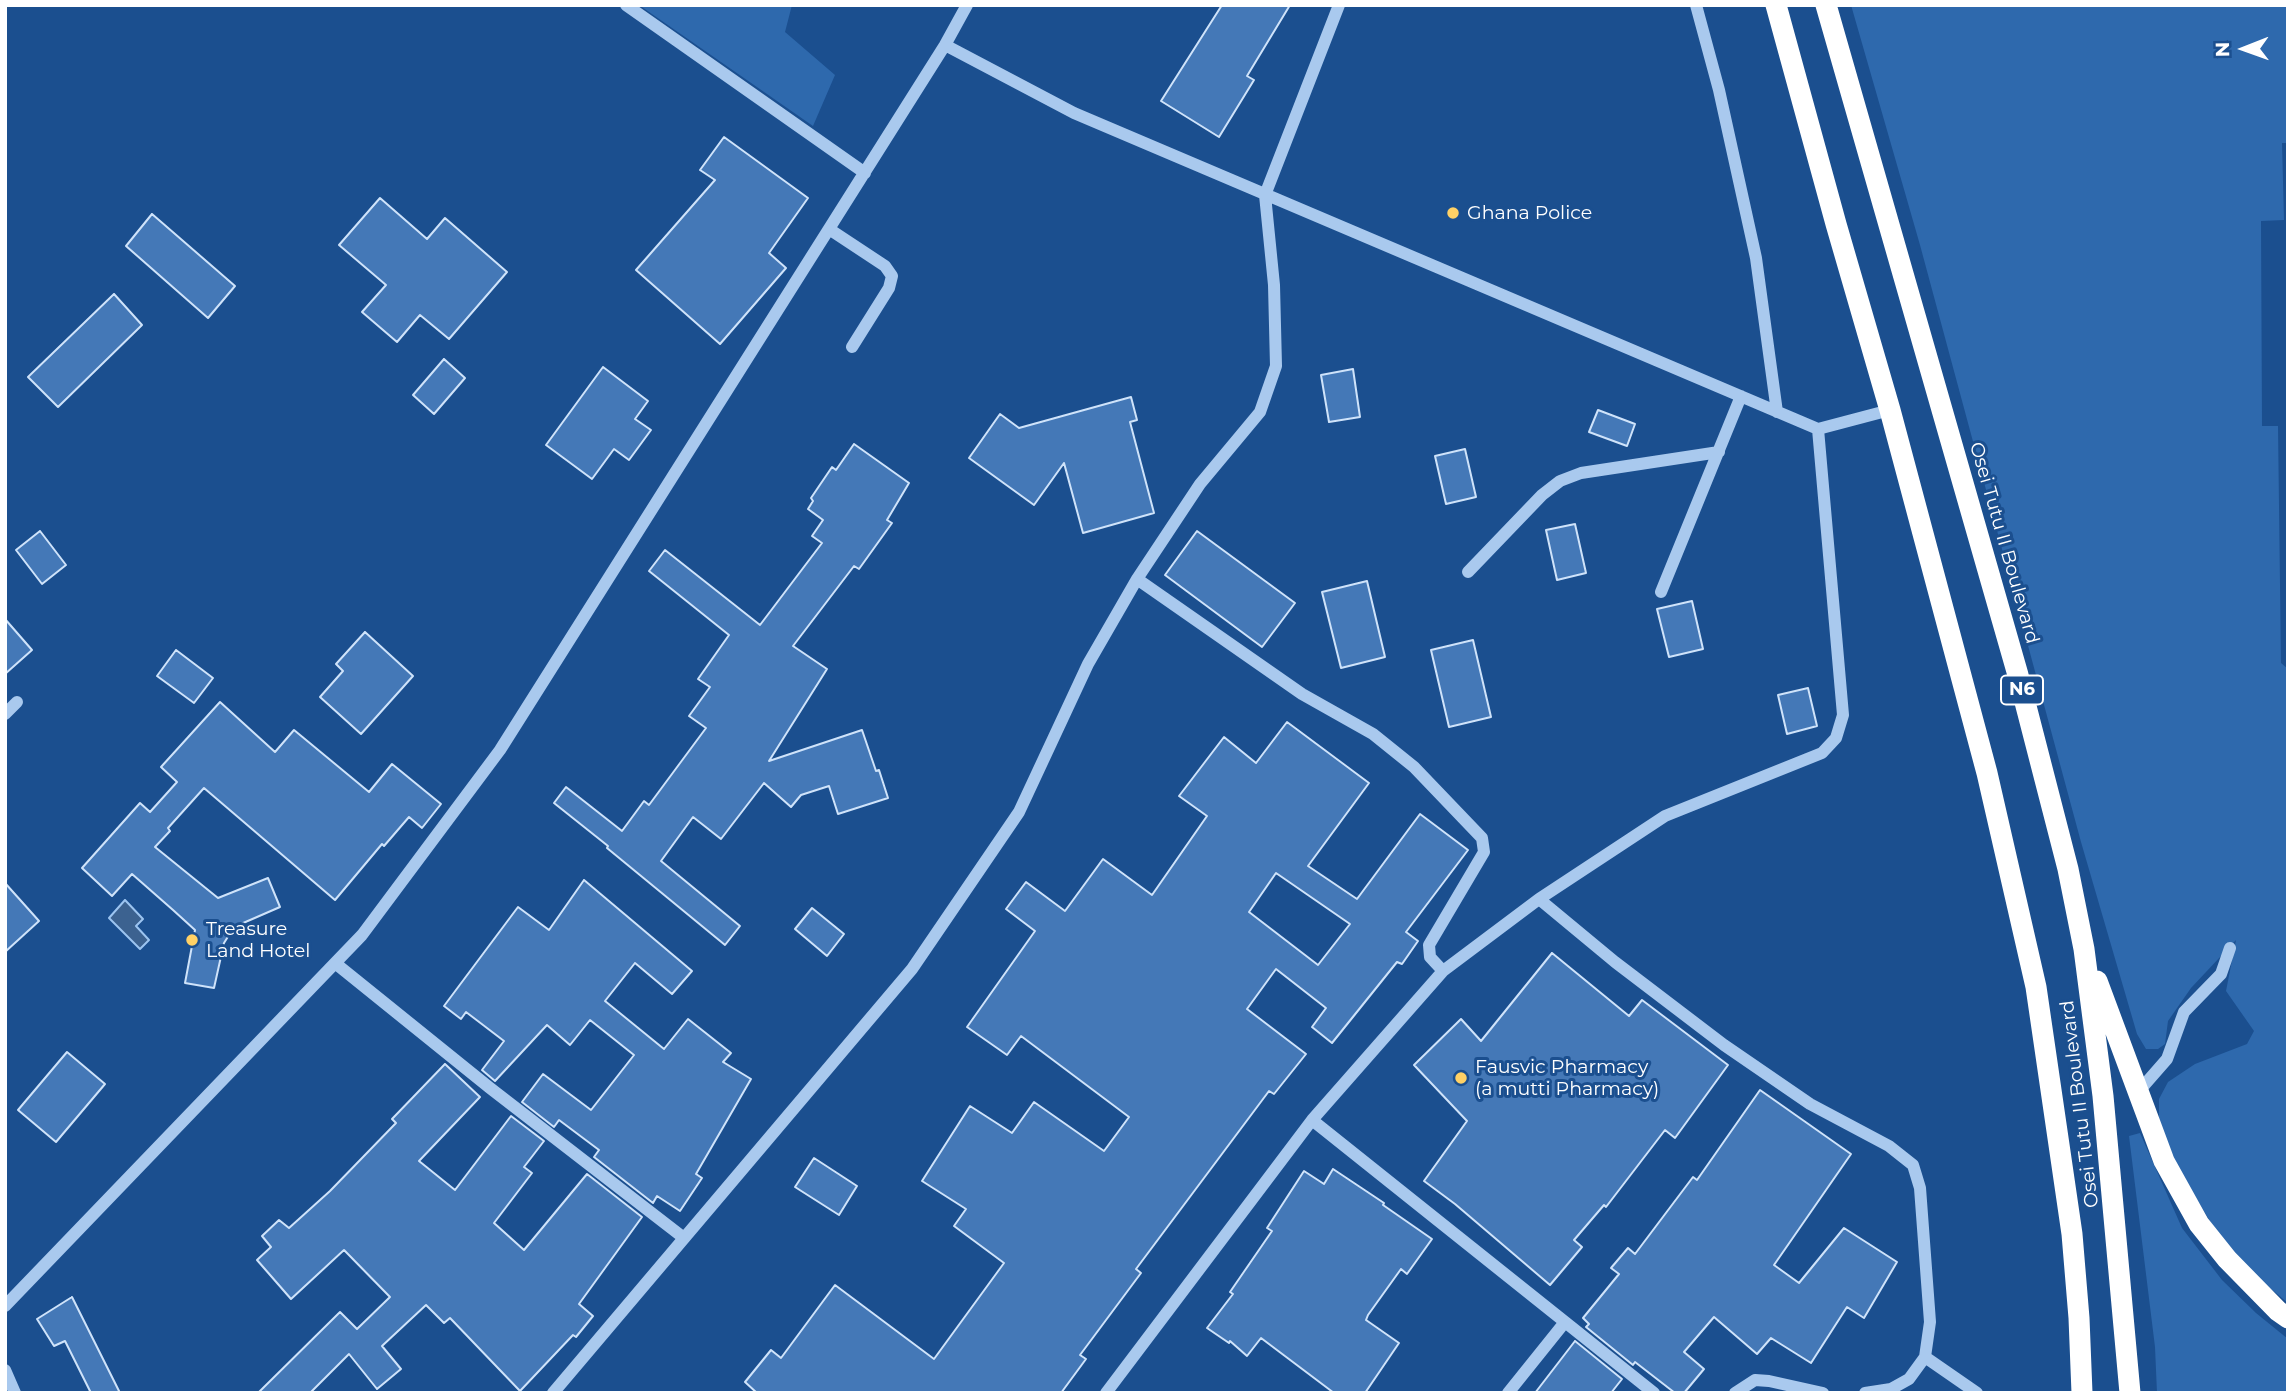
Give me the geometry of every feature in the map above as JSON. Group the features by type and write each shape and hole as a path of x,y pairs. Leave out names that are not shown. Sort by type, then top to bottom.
{"highway":[{"name":"Osei Tutu II Boulevard","path":"1776,5 1890,410 1987,773 2036,987 2071,1234 2079,1318 2082,1393"},
{"name":"Osei Tutu II Boulevard","path":"1826,5 2022,688 2050,794 2084,949 2117,1228 2130,1393"},
{"path":"2084,949 2164,1161 2199,1224 2227,1259 2288,1318"}],"street":[{"path":"626,5 865,173"},
{"path":"5,1306 362,935 500,750 865,173 967,5"},
{"path":"553,1393 912,969 1019,812 1088,664 1137,579 1200,484 1260,412 1276,366 1274,285 1265,195 1339,5"},
{"path":"1696,5 1719,90 1756,258 1777,412"},
{"path":"945,45 1074,113 1818,429 1890,410"},
{"path":"829,229 885,266 892,276 889,288 852,347"},
{"path":"1661,592 1741,397"},
{"path":"1106,1393 1312,1120 1443,971 1539,899 1665,816 1822,753 1836,738 1843,715 1818,429"},
{"path":"1468,572 1542,495 1560,481 1581,473 1719,452"},
{"path":"1137,579 1302,694 1373,734 1414,767 1482,838 1484,852 1429,945 1430,957 1443,971"},
{"path":"5,714 17,702"},
{"path":"1539,899 1615,962 1724,1045 1810,1104 1889,1146 1913,1165 1920,1188 1930,1322 1925,1357 1909,1379 1891,1389 1865,1393"},
{"path":"2139,1091 2167,1059 2184,1012 2221,974 2230,948"},
{"path":"335,963 684,1238"},
{"path":"1312,1120 1654,1393"},
{"path":"1508,1393 1565,1322"},
{"path":"1925,1357 1977,1393"},
{"path":"5,1370 15,1393"},
{"path":"1735,1393 1755,1381 1769,1381 1823,1393"}],"shaded area":[{"path":"639,5 792,5 785,32 835,75 813,126"},
{"path":"1851,5 2288,5 2288,143 2282,143 2284,220 2261,221 2262,426 2278,426 2281,663 2288,669 2288,1303 2254,1275 2222,1241 2172,1158 2159,1125 2159,1099 2168,1082 2195,1064 2247,1044 2254,1031 2226,991 2236,940 2191,988 2168,1021 2165,1044 2158,1049 2146,1049 2137,1034 2081,842 1920,245"},
{"path":"125,900 143,919 136,926 149,940 140,949 109,918"},
{"path":"2140,1133 2182,1228 2222,1280 2288,1339 2288,1393 2157,1393 2155,1347 2129,1136"}],"building":[{"path":"1222,5 1290,5 1247,76 1254,80 1219,137 1161,101"},
{"path":"724,137 808,198 769,253 786,268 720,344 636,270 715,180 700,170"},
{"path":"380,198 427,239 445,218 507,272 449,339 420,315 397,342 362,312 386,285 339,245"},
{"path":"152,214 235,286 208,318 126,246"},
{"path":"114,294 142,325 58,407 28,377"},
{"path":"444,359 465,378 434,414 413,395"},
{"path":"603,367 648,401 635,419 651,430 629,460 614,449 592,479 546,445"},
{"path":"1353,369 1360,417 1329,422 1321,375"},
{"path":"1131,397 1137,420 1130,422 1154,513 1083,533 1064,463 1034,505 969,458 1000,414 1019,428"},
{"path":"1598,410 1635,424 1627,446 1589,432"},
{"path":"854,444 909,483 887,520 892,523 859,569 854,566 793,646 827,669 769,761 862,730 888,798 838,814 829,786 801,795 791,807 764,783 721,839 693,817 661,861 740,926 725,945 554,803 566,787 622,831 644,801 649,805 706,728 689,716 710,687 698,679 729,635 649,571 665,550 760,625 822,543 812,536 823,520 808,509 813,501 811,498 832,467 836,470"},
{"path":"1465,449 1476,497 1446,504 1435,456"},
{"path":"1575,524 1586,573 1557,580 1546,530"},
{"path":"40,531 66,565 42,584 16,550"},
{"path":"1197,531 1295,603 1262,647 1165,575"},
{"path":"1367,581 1385,657 1341,668 1322,592"},
{"path":"1692,601 1703,649 1669,657 1657,609"},
{"path":"5,619 32,650 5,674"},
{"path":"365,632 413,676 361,734 320,697 343,671 336,664"},
{"path":"1473,640 1491,717 1449,727 1431,650"},
{"path":"176,650 213,678 194,703 157,676"},
{"path":"1808,688 1817,726 1787,734 1778,695"},
{"path":"220,702 275,752 294,730 369,792 392,764 441,804 422,828 409,817 384,846 382,844 335,900 204,788 168,828 170,831 155,847 218,898 268,878 280,907 234,927 224,943 214,988 185,983 195,930 173,910 132,874 112,896 82,868 140,803 150,812 177,782 161,767"},
{"path":"1287,722 1369,783 1308,866 1357,899 1420,814 1468,850 1406,932 1418,941 1402,964 1397,962 1332,1043 1312,1027 1326,1008 1276,969 1247,1009 1306,1054 1274,1094 1269,1091 1136,1269 1141,1273 1080,1355 1086,1359 1061,1393 757,1393 745,1382 771,1350 781,1358 835,1285 934,1359 1004,1263 954,1226 966,1209 922,1181 970,1106 1012,1133 1034,1102 1104,1151 1129,1117 1021,1036 1007,1055 967,1027 1035,931 1006,909 1026,882 1065,911 1103,859 1152,895 1207,816 1179,796 1224,737 1256,763","holes":["1276,873 1350,924 1318,965 1249,912"]},
{"path":"584,880 692,971 672,994 635,963 605,1001 664,1049 688,1019 731,1053 723,1062 751,1079 696,1174 702,1178 680,1211 657,1196 653,1203 594,1157 599,1150 559,1120 554,1127 522,1102 543,1074 591,1110 634,1055 590,1020 570,1045 547,1025 495,1081 482,1070 504,1041 466,1012 461,1019 444,1006 518,907 549,930"},
{"path":"5,883 39,921 5,952"},
{"path":"812,908 844,934 827,956 795,929"},
{"path":"1552,953 1629,1016 1642,1000 1728,1065 1675,1138 1665,1130 1606,1207 1604,1205 1574,1240 1582,1247 1550,1285 1424,1181 1467,1121 1414,1065 1461,1019 1481,1041"},
{"path":"67,1052 105,1084 56,1142 18,1110"},
{"path":"445,1064 480,1097 419,1161 455,1190 511,1116 544,1141 524,1167 532,1173 494,1223 524,1250 587,1174 642,1217 579,1304 593,1316 576,1337 573,1335 520,1391 450,1318 444,1323 426,1305 382,1346 401,1369 377,1389 349,1354 310,1393 258,1393 340,1312 357,1329 390,1297 344,1250 291,1299 257,1260 271,1247 262,1236 279,1220 289,1228 330,1191 396,1123 392,1119"},
{"path":"1760,1090 1851,1154 1774,1265 1799,1283 1844,1228 1897,1262 1864,1318 1847,1307 1811,1363 1771,1338 1757,1354 1714,1317 1684,1352 1704,1369 1684,1393 1675,1393 1635,1362 1633,1365 1586,1327 1589,1324 1583,1318 1619,1274 1611,1268 1628,1248 1635,1254 1693,1177 1697,1180"},
{"path":"814,1158 857,1186 839,1215 795,1187"},
{"path":"1333,1169 1432,1239 1407,1274 1401,1269 1368,1315 1366,1320 1399,1343 1365,1393 1334,1393 1261,1338 1247,1356 1230,1341 1229,1343 1207,1328 1233,1294 1230,1292 1272,1231 1267,1228 1304,1171 1324,1184"},
{"path":"72,1297 120,1393 91,1393 65,1341 54,1346 37,1319"},
{"path":"1575,1341 1622,1379 1611,1393 1535,1393"}],"place":[{"name":"Ghana Police","path":"1453,213"},
{"name":"Treasure Land Hotel","path":"192,940"},
{"name":"Fausvic Pharmacy (a mutti Pharmacy)","path":"1461,1078"}]}
